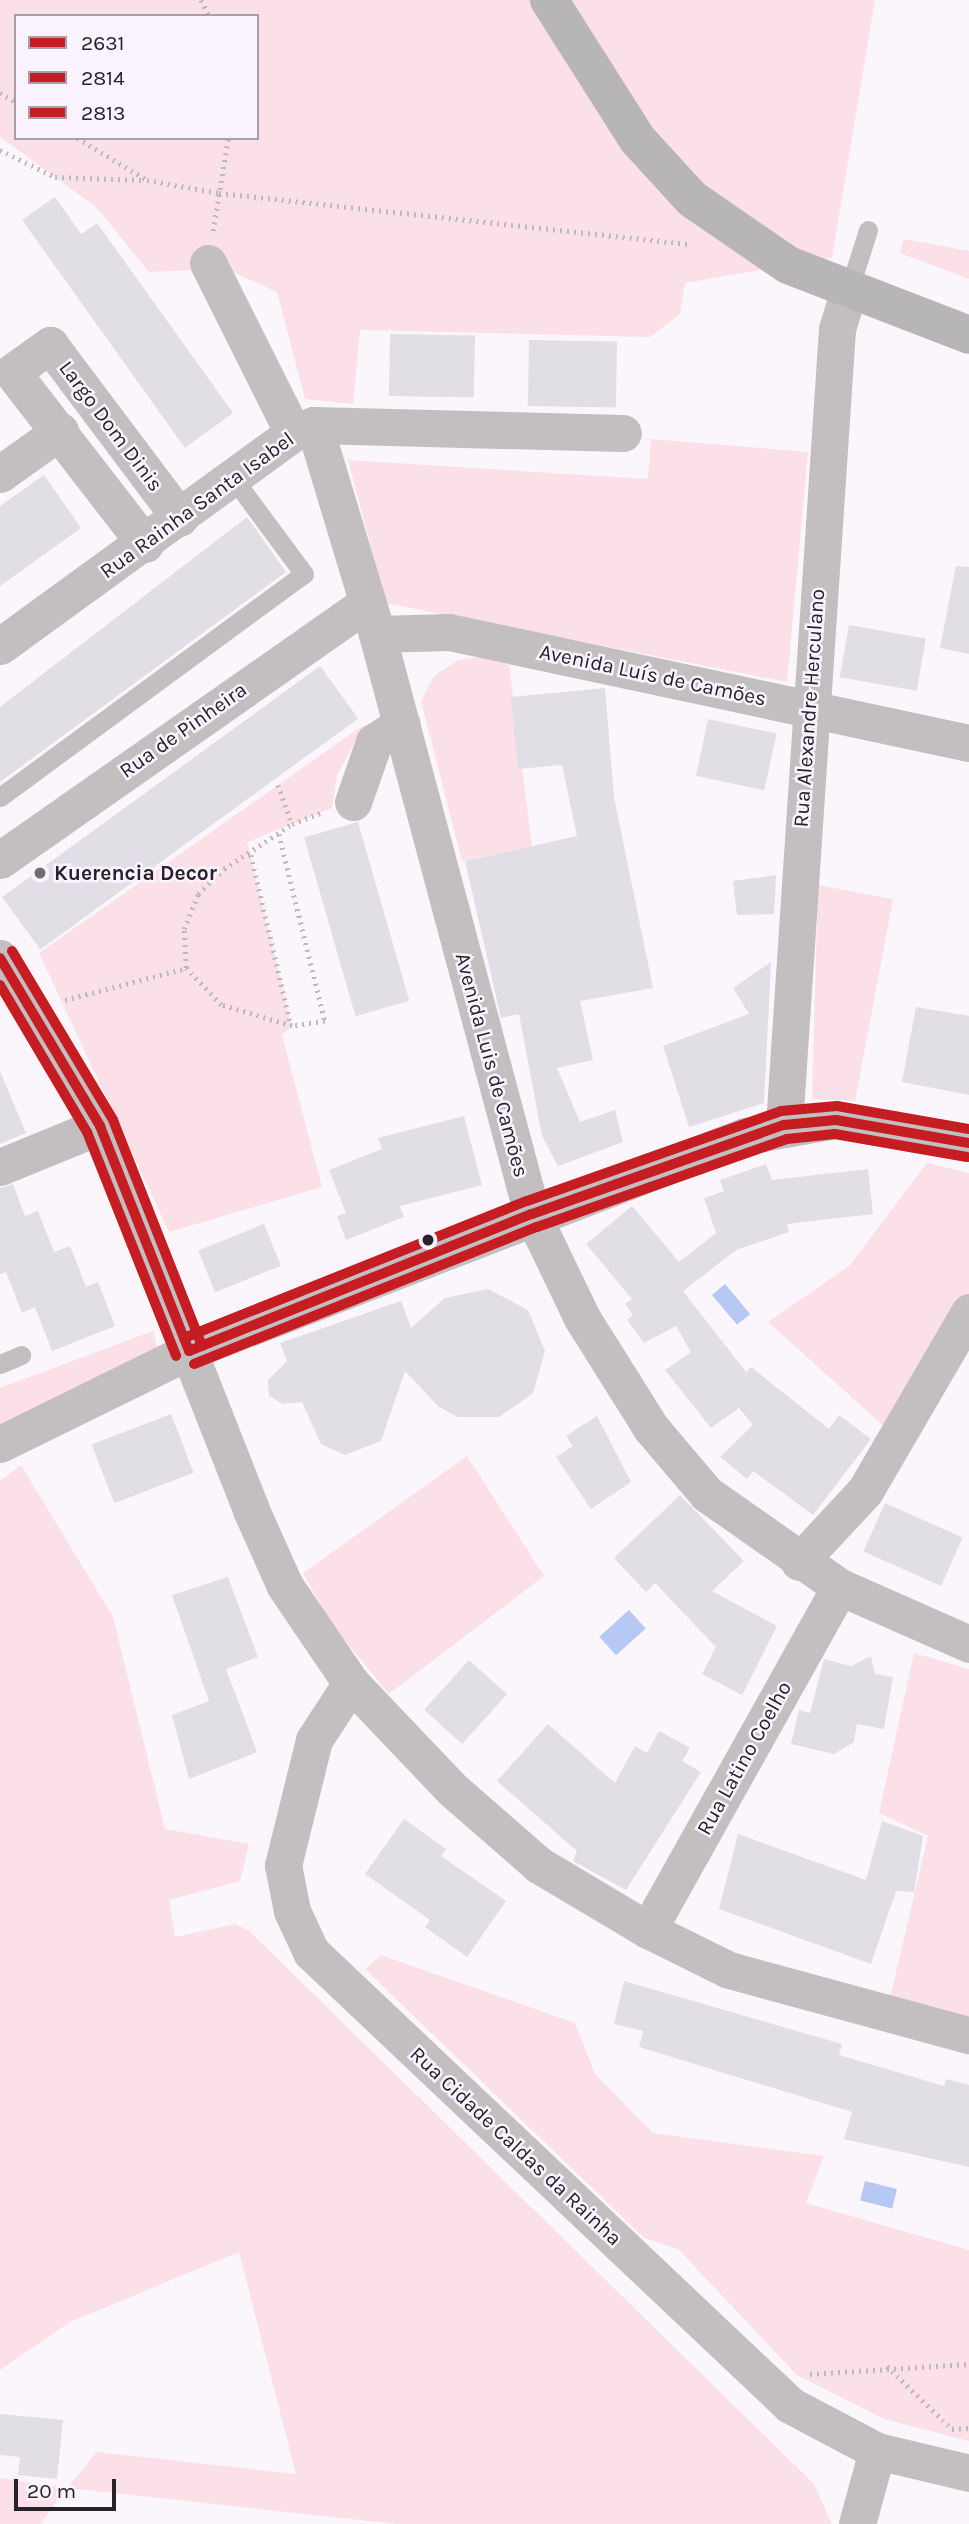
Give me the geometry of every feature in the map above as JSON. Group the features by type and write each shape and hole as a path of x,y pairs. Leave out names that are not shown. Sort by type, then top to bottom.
{"street":[{"path":"550,0 638,141 692,200 741,237 848,293 969,335"},
{"name":"Avenida Luis de Camões","path":"208,263 303,429 373,618 533,1214 582,1318 651,1428 706,1494 799,1562 840,1587 969,1644"},
{"name":"Rua Alexandre Herculano","path":"784,1125 808,708 837,329 848,293"},
{"name":"Largo Dom Dinis","path":"145,544 12,372 50,345 180,518"},
{"name":"Rua Rainha Santa Isabel","path":"0,646 303,429 623,433"},
{"path":"0,474 60,431"},
{"name":"Avenida Luís de Camões","path":"373,618 969,743"},
{"name":"Rua de Pinheira","path":"0,860 373,618"},
{"path":"353,802 374,742 402,724"},
{"path":"0,958 100,1126 285,1586 351,1683 453,1790 540,1865 648,1930 729,1970 969,2035"},
{"path":"0,1444 189,1351 533,1214 784,1125 836,1120 969,1143"},
{"path":"0,1167 100,1126"},
{"path":"799,1562 865,1491 969,1312"},
{"name":"Rua Latino Coelho","path":"648,1930 840,1587"},
{"name":"Rua Cidade Caldas da Rainha","path":"351,1683 314,1740 283,1865 292,1911 311,1952 790,2405 877,2451 969,2473"},
{"path":"857,2524 877,2451"}],"lane":[{"path":"848,293 868,230"},
{"path":"0,797 304,574 233,478"},
{"path":"0,1364 21,1355"}],"path":[{"path":"80,140 147,180"},
{"path":"208,263 228,140"},
{"path":"0,150 55,177 147,180 219,193 696,245"},
{"path":"278,785 292,824 251,855 224,869 198,894 184,929 186,968 221,1004 292,1026 325,1021 279,834"},
{"path":"251,855 292,1026"},
{"path":"32,1009 186,968"},
{"path":"760,2378 886,2366 969,2364"},
{"path":"886,2366 952,2429 969,2428"}],"shaded area":[{"path":"0,0 875,0 832,258 685,283 680,314 650,337 360,330 353,404 305,399 277,292 226,269 149,272 96,207 0,137"},
{"path":"904,239 969,251 969,279 900,253"},
{"path":"651,439 808,452 787,682 386,603 348,460 648,479"},
{"path":"483,656 509,665 532,846 462,861 421,701 434,676 457,661"},
{"path":"365,724 337,775 332,808 247,842 292,1026 282,1035 322,1187 169,1232 39,953"},
{"path":"818,885 893,899 855,1101 812,1099"},
{"path":"927,1163 969,1173 969,1294 887,1429 768,1322 849,1266"},
{"path":"153,1331 157,1348 0,1426 0,1388"},
{"path":"467,1456 544,1576 389,1694 333,1626 303,1573"},
{"path":"21,1465 113,1617 165,1829 249,1844 240,1881 169,1900 175,1937 235,1924 248,1930 814,2484 832,2524 397,2524 67,2488 97,2452 296,2474 239,2252 70,2322 0,2370 0,1481"},
{"path":"914,1653 969,1669 969,2019 890,1998 928,1836 879,1813"},
{"path":"381,1955 575,2023 595,2074 653,2133 824,2156 806,2203 969,2250 969,2441 884,2419 797,2375 678,2249 644,2238 365,1969"},
{"path":"0,2478 67,2488 40,2524 0,2524"}],"water":[{"path":"725,1284 750,1314 737,1325 712,1295"},
{"path":"629,1610 646,1629 616,1655 599,1637"},
{"path":"865,2181 897,2189 892,2208 860,2200"}],"building":[{"path":"55,197 81,234 97,223 233,413 185,448 22,220"},
{"path":"390,334 475,335 474,397 389,396"},
{"path":"529,340 617,342 616,408 528,406"},
{"path":"44,475 81,528 0,586 0,506"},
{"path":"247,517 286,572 0,782 0,707"},
{"path":"956,566 969,567 969,654 940,648"},
{"path":"849,625 926,639 917,691 840,677"},
{"path":"320,666 358,719 40,950 2,897"},
{"path":"605,688 614,797 653,988 580,1001 593,1060 557,1068 580,1122 615,1110 623,1142 558,1166 542,1136 519,1014 501,1018 465,861 577,836 562,765 518,769 511,697"},
{"path":"708,719 776,734 764,790 696,776"},
{"path":"358,822 409,1001 355,1016 304,837"},
{"path":"776,875 774,914 737,915 733,881"},
{"path":"771,962 764,1103 689,1127 663,1046 749,1014 733,988"},
{"path":"916,1007 969,1016 969,1095 902,1082"},
{"path":"0,1071 26,1133 0,1144"},
{"path":"464,1116 482,1185 400,1206 404,1217 346,1240 337,1216 346,1213 329,1170 382,1149 378,1138"},
{"path":"766,1164 772,1180 868,1169 873,1214 787,1224 789,1232 736,1250 683,1291 746,1372 751,1367 829,1429 839,1415 871,1439 813,1515 753,1471 747,1479 720,1457 753,1425 739,1408 711,1428 665,1370 691,1352 676,1326 644,1343 627,1320 633,1315 625,1304 632,1299 586,1244 632,1206 679,1262 716,1233 704,1198 724,1191 720,1180"},
{"path":"13,1184 25,1216 38,1211 54,1252 70,1246 86,1287 98,1282 115,1326 52,1351 35,1307 22,1313 6,1272 0,1274 0,1188"},
{"path":"264,1224 281,1266 215,1292 198,1251"},
{"path":"488,1289 528,1310 545,1351 533,1393 499,1417 458,1417 439,1407 405,1371 381,1441 345,1455 321,1444 302,1402 283,1404 269,1396 268,1380 287,1361 280,1343 401,1301 411,1328 445,1298"},
{"path":"171,1414 194,1473 114,1503 92,1444"},
{"path":"597,1416 631,1482 591,1509 556,1457 573,1446 566,1436"},
{"path":"680,1495 744,1561 712,1591 777,1626 742,1695 702,1674 716,1647 655,1583 646,1592 614,1558"},
{"path":"885,1503 963,1538 941,1586 863,1551"},
{"path":"228,1577 258,1657 226,1669 257,1752 189,1779 172,1715 209,1701 172,1595"},
{"path":"871,1656 875,1674 893,1677 884,1729 857,1724 854,1742 834,1754 791,1744 799,1710 810,1713 824,1659 851,1666"},
{"path":"469,1660 507,1694 462,1744 424,1710"},
{"path":"548,1724 615,1783 635,1746 647,1753 659,1731 690,1748 682,1761 701,1772 626,1890 573,1861 577,1851 497,1781"},
{"path":"404,1819 446,1849 441,1856 506,1901 467,1957 425,1927 430,1920 365,1874"},
{"path":"882,1821 923,1836 914,1892 896,1891 871,1964 719,1909 738,1834 866,1880"},
{"path":"624,1981 842,2044 839,2055 944,2086 946,2079 969,2085 969,2167 844,2139 852,2112 639,2047 643,2031 614,2024"},
{"path":"0,2414 63,2420 57,2479 18,2475 20,2457 0,2455"}],"transit line":[{"name":"2813","path":"12,951 113,1120 202,1346"},
{"name":"2631","path":"0,958 100,1126 189,1351"},
{"name":"2814","path":"0,985 87,1132 176,1356"},
{"name":"2813","path":"184,1338 527,1201 781,1111 837,1106 969,1129"},
{"name":"2631","path":"189,1351 532,1214 784,1125 836,1120 969,1143"},
{"name":"2814","path":"194,1364 537,1227 787,1139 835,1134 967,1157"}],"place":[{"name":"Kuerencia Decor","path":"40,873"}]}
